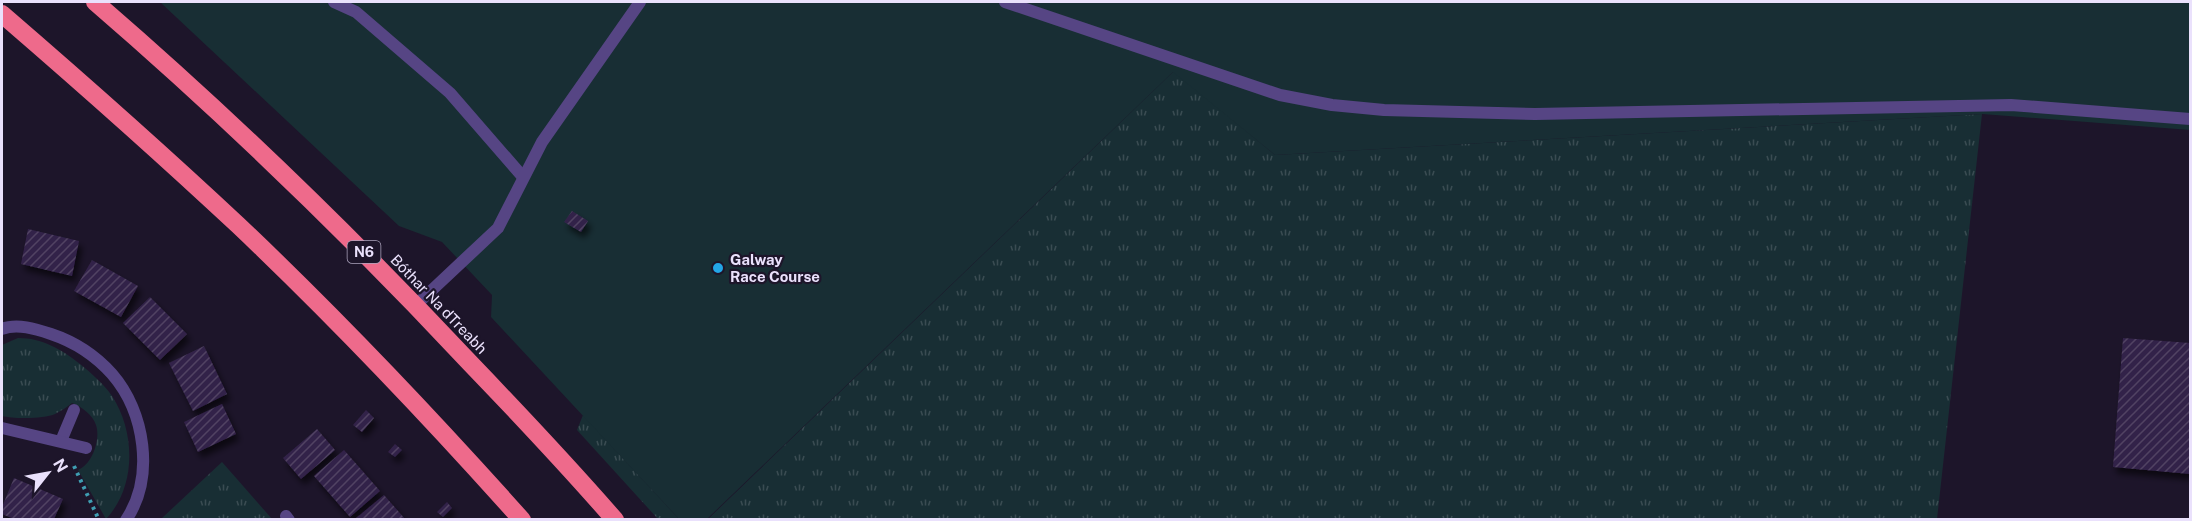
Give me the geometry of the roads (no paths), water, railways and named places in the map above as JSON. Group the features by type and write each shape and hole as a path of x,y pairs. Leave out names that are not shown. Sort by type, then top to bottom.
{"highway":[{"name":"Bóthar Na dTreabh","path":"94,2 228,120 308,196 416,306 569,467 615,519"},
{"path":"2,14 164,156 240,227 395,381 522,519"}],"street":[{"path":"334,2 356,12 450,93 523,177"},
{"path":"416,306 498,228 542,142 640,2"},
{"path":"1005,2 1280,94 1332,105 1384,110 1535,114 2011,105 2190,119"},
{"path":"2,329 31,328 82,348 105,367 126,393 138,425 143,460 139,491 126,519"},
{"path":"65,442 74,410"},
{"path":"2,428 86,448"}],"place":[{"name":"Galway Race Course","path":"718,268"}]}
